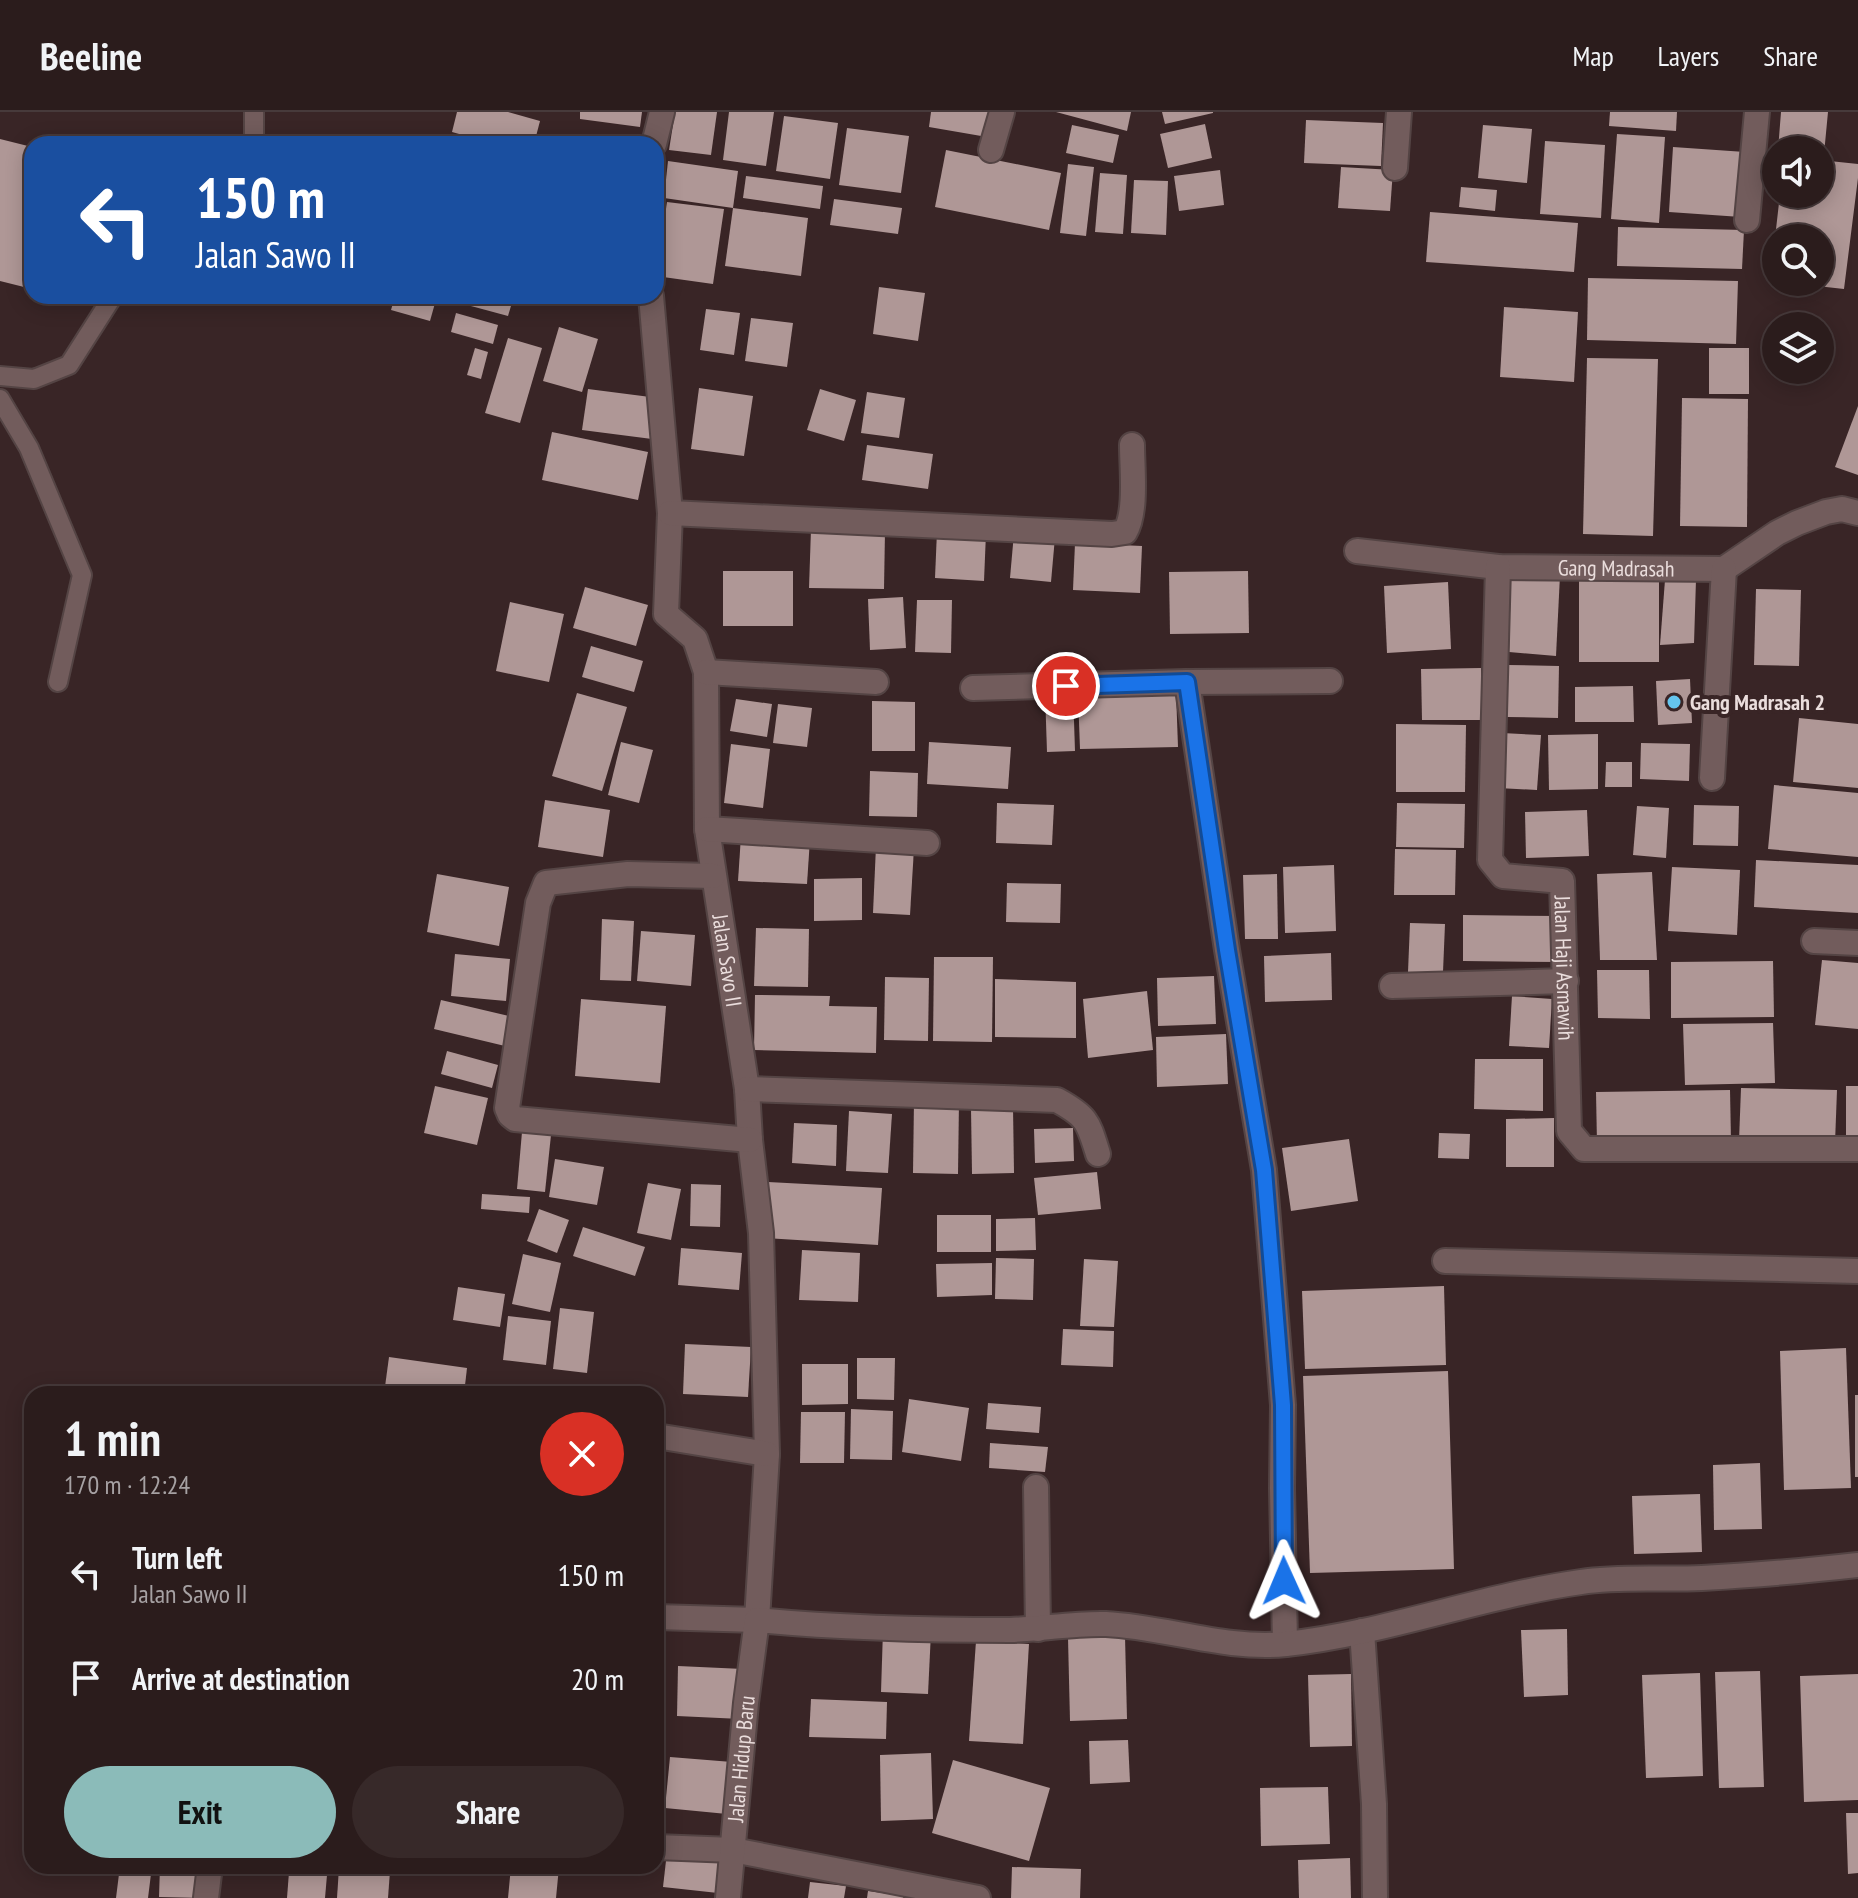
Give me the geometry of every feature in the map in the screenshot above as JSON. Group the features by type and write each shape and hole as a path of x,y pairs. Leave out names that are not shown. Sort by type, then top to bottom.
{"street":[{"path":"656,136 662,112"},
{"path":"991,150 1002,112"},
{"path":"1395,168 1399,112"},
{"path":"1747,220 1757,112"},
{"name":"Jalan Savo II","path":"652,304 670,513 666,614 695,639 706,672 707,829 747,1089 761,1233 767,1454 747,1620"},
{"path":"670,513 1125,532 1130,524 1131,512 1132,445"},
{"path":"1712,778 1724,569 1797,523 1842,509 1858,513"},
{"name":"Gang Madrasah","path":"1357,551 1498,567 1724,569"},
{"name":"Jalan Haji Asmawih","path":"1498,567 1490,860 1503,876 1562,881 1569,1131 1584,1149 1858,1149"},
{"path":"706,672 876,682"},
{"path":"973,688 1330,681"},
{"path":"1187,682 1264,1170 1283,1405 1285,1644"},
{"path":"707,829 927,843"},
{"path":"713,876 628,874 546,883 538,903 507,1108 515,1119 750,1140"},
{"path":"1814,941 1858,943"},
{"path":"1392,986 1566,981"},
{"path":"747,1089 1057,1100 1078,1112 1089,1127 1098,1154"},
{"path":"1445,1261 1858,1271"},
{"path":"664,1437 767,1454"},
{"path":"1036,1487 1038,1629"},
{"path":"664,1617 935,1630 1038,1629 1102,1624 1139,1627 1241,1645 1285,1644 1362,1631 1508,1595 1585,1581 1701,1578 1858,1565"},
{"name":"Jalan Hidup Baru","path":"728,1898 746,1703 747,1620"},
{"path":"1362,1631 1374,1804 1375,1898"},
{"path":"664,1847 733,1850 978,1898"},
{"path":"206,1898 209,1874"}],"lane":[{"path":"254,112 254,136"},
{"path":"0,376 34,379 69,365 108,304"},
{"path":"0,399 29,448 82,575 58,682"}],"building":[{"path":"457,112 508,112 540,121 536,136 466,136 452,132"},
{"path":"580,112 642,112 640,127 580,119"},
{"path":"675,112 717,112 711,155 669,150"},
{"path":"729,112 774,112 766,166 723,160"},
{"path":"931,112 991,112 987,137 929,127"},
{"path":"1056,112 1131,112 1127,131"},
{"path":"1162,112 1213,112 1213,113 1165,124"},
{"path":"1610,112 1677,112 1676,131 1609,126"},
{"path":"1781,112 1828,112 1826,136 1779,136"},
{"path":"784,116 838,123 830,179 776,171"},
{"path":"1306,120 1383,123 1381,166 1304,163"},
{"path":"1205,124 1212,158 1168,168 1160,134"},
{"path":"1072,125 1119,135 1113,163 1066,153"},
{"path":"1483,125 1532,129 1527,183 1478,178"},
{"path":"847,128 909,136 901,193 839,185"},
{"path":"1617,134 1665,137 1659,223 1611,219"},
{"path":"0,139 24,145 24,287 0,281"},
{"path":"1545,141 1605,145 1601,218 1540,214"},
{"path":"1673,147 1745,152 1741,217 1669,212"},
{"path":"946,150 1061,173 1049,230 935,207"},
{"path":"668,161 738,171 733,208 664,198"},
{"path":"1834,161 1858,164 1844,289 1834,288 1834,224 1777,224 1778,208 1834,208"},
{"path":"1068,164 1094,167 1086,236 1060,233"},
{"path":"1341,167 1393,170 1390,211 1338,208"},
{"path":"1220,170 1224,205 1179,211 1174,176"},
{"path":"1100,173 1127,175 1123,234 1095,232"},
{"path":"746,176 823,186 820,209 743,198"},
{"path":"1134,180 1168,181 1166,235 1131,233"},
{"path":"1461,187 1497,190 1495,211 1459,207"},
{"path":"834,199 902,208 898,234 830,225"},
{"path":"667,202 724,209 713,284 664,277"},
{"path":"733,208 808,218 801,276 725,266"},
{"path":"1430,212 1578,223 1574,272 1426,262"},
{"path":"1618,227 1744,230 1742,269 1617,266"},
{"path":"1588,278 1738,281 1736,344 1587,340"},
{"path":"879,287 925,293 918,341 873,334"},
{"path":"393,304 435,304 430,321 391,310"},
{"path":"464,304 512,304 508,316"},
{"path":"1504,307 1578,312 1574,382 1500,377"},
{"path":"706,309 740,313 734,355 700,350"},
{"path":"456,313 498,325 493,344 451,332"},
{"path":"751,318 793,323 787,367 745,361"},
{"path":"559,327 598,339 582,392 543,381"},
{"path":"508,338 542,348 520,423 485,413"},
{"path":"475,348 488,352 481,379 467,375"},
{"path":"1709,348 1749,348 1749,394 1709,394"},
{"path":"1587,358 1658,359 1653,536 1583,534"},
{"path":"699,388 753,396 744,456 691,449"},
{"path":"588,389 658,398 652,439 582,430"},
{"path":"820,389 856,400 844,441 807,430"},
{"path":"867,392 905,398 899,438 861,433"},
{"path":"1682,398 1748,399 1747,527 1680,526"},
{"path":"1858,406 1858,475 1835,467"},
{"path":"552,432 648,452 638,500 542,480"},
{"path":"867,445 933,454 928,489 862,480"},
{"path":"811,529 885,531 884,589 809,588"},
{"path":"937,531 986,533 984,581 935,578"},
{"path":"1014,533 1055,537 1051,582 1010,578"},
{"path":"1075,543 1142,546 1140,593 1073,590"},
{"path":"1579,570 1659,570 1659,662 1579,662"},
{"path":"723,571 793,571 793,626 723,626"},
{"path":"1248,571 1249,633 1170,634 1169,572"},
{"path":"1511,573 1560,575 1556,656 1509,652"},
{"path":"1665,580 1696,580 1694,643 1660,645"},
{"path":"1448,582 1451,649 1387,653 1384,586"},
{"path":"585,587 648,605 636,646 573,628"},
{"path":"1756,589 1801,590 1799,666 1754,665"},
{"path":"903,597 906,648 870,650 868,599"},
{"path":"917,600 952,600 951,653 915,652"},
{"path":"510,602 564,614 549,682 496,671"},
{"path":"591,646 643,661 634,692 582,677"},
{"path":"1508,665 1559,666 1558,718 1507,717"},
{"path":"1481,668 1482,720 1422,720 1421,669"},
{"name":"Gang Madrasah 2","path":"1690,679 1692,723 1658,725 1656,681"},
{"path":"1633,686 1634,722 1575,722 1575,687"},
{"path":"1073,691 1075,751 1047,752 1045,692"},
{"path":"1176,692 1178,747 1080,749 1078,695"},
{"path":"577,693 627,707 602,791 552,776"},
{"path":"736,699 772,704 767,737 730,731"},
{"path":"872,701 915,702 915,751 872,751"},
{"path":"778,704 812,708 807,747 773,743"},
{"path":"1799,718 1858,724 1858,788 1793,782"},
{"path":"1396,724 1466,725 1465,792 1396,792"},
{"path":"1502,733 1541,735 1537,790 1498,788"},
{"path":"1598,734 1598,789 1549,790 1548,735"},
{"path":"621,742 653,750 639,803 608,795"},
{"path":"929,742 1011,747 1008,789 927,784"},
{"path":"1641,743 1690,744 1689,781 1640,779"},
{"path":"731,744 770,749 763,808 724,803"},
{"path":"1606,762 1632,762 1632,787 1605,787"},
{"path":"870,771 918,773 917,817 869,816"},
{"path":"1774,785 1858,793 1858,857 1768,849"},
{"path":"545,800 610,810 603,857 538,847"},
{"path":"997,803 1054,805 1052,845 996,843"},
{"path":"1397,803 1465,804 1464,848 1396,847"},
{"path":"1694,805 1739,806 1738,846 1693,845"},
{"path":"1637,806 1669,808 1666,858 1633,855"},
{"path":"1587,810 1589,856 1526,858 1525,812"},
{"path":"741,836 810,839 807,884 738,881"},
{"path":"876,846 914,848 910,915 873,913"},
{"path":"1395,849 1456,850 1455,895 1394,895"},
{"path":"1756,860 1858,865 1858,913 1754,907"},
{"path":"1334,865 1336,931 1285,933 1283,867"},
{"path":"1672,867 1740,870 1737,935 1668,931"},
{"path":"1652,872 1657,960 1600,960 1597,874"},
{"path":"437,874 509,887 499,946 427,932"},
{"path":"1277,874 1278,939 1245,939 1243,875"},
{"path":"862,878 862,920 814,921 814,879"},
{"path":"1007,883 1061,884 1060,923 1006,922"},
{"path":"1463,915 1559,916 1558,962 1463,961"},
{"path":"602,919 634,921 631,981 600,980"},
{"path":"1410,923 1445,924 1443,972 1408,972"},
{"path":"756,928 809,929 808,987 754,986"},
{"path":"641,931 695,935 691,986 637,981"},
{"path":"1331,953 1332,1000 1265,1002 1264,956"},
{"path":"455,954 510,959 506,1001 451,996"},
{"path":"934,957 993,957 992,1042 933,1041"},
{"path":"1822,960 1858,963 1858,1029 1815,1025"},
{"path":"1773,961 1774,1017 1671,1018 1671,962"},
{"path":"1597,970 1649,970 1650,1019 1598,1018"},
{"path":"1214,976 1216,1024 1158,1026 1157,978"},
{"path":"885,977 929,978 928,1041 884,1040"},
{"path":"995,979 1076,982 1076,1038 995,1037"},
{"path":"1147,991 1153,1050 1088,1058 1083,999"},
{"path":"755,995 830,996 829,1006 877,1007 876,1053 754,1050"},
{"path":"1512,996 1552,999 1549,1048 1509,1046"},
{"path":"581,999 666,1006 660,1083 575,1076"},
{"path":"441,1000 513,1017 505,1046 434,1029"},
{"path":"1773,1023 1775,1083 1685,1085 1683,1024"},
{"path":"1226,1034 1228,1084 1157,1087 1156,1037"},
{"path":"447,1051 498,1065 492,1088 441,1074"},
{"path":"1475,1059 1543,1059 1543,1111 1474,1109"},
{"path":"435,1086 488,1098 477,1145 424,1133"},
{"path":"1846,1086 1858,1086 1858,1143 1846,1143"},
{"path":"1741,1088 1837,1090 1835,1143 1739,1141"},
{"path":"1730,1090 1731,1141 1597,1144 1596,1092"},
{"path":"914,1100 959,1101 958,1174 913,1173"},
{"path":"1013,1107 1014,1173 972,1174 971,1108"},
{"path":"849,1111 892,1114 888,1173 846,1171"},
{"path":"1554,1118 1554,1167 1506,1167 1506,1119"},
{"path":"794,1123 837,1125 836,1166 792,1163"},
{"path":"1073,1128 1074,1161 1035,1163 1034,1129"},
{"path":"522,1132 551,1135 545,1192 517,1189"},
{"path":"1439,1133 1470,1134 1469,1159 1438,1158"},
{"path":"1349,1139 1358,1201 1291,1211 1282,1148"},
{"path":"555,1159 604,1167 597,1205 549,1197"},
{"path":"1097,1172 1101,1209 1038,1215 1034,1178"},
{"path":"768,1182 882,1188 878,1245 765,1238"},
{"path":"648,1183 681,1189 671,1240 637,1233"},
{"path":"691,1184 721,1185 720,1227 690,1226"},
{"path":"482,1194 530,1197 529,1213 481,1209"},
{"path":"539,1209 569,1220 557,1253 527,1241"},
{"path":"937,1215 991,1215 991,1252 937,1252"},
{"path":"1035,1218 1036,1250 996,1251 996,1219"},
{"path":"583,1227 645,1247 635,1276 573,1256"},
{"path":"681,1248 742,1253 739,1290 678,1285"},
{"path":"802,1250 860,1253 858,1302 799,1300"},
{"path":"523,1254 561,1263 550,1312 512,1304"},
{"path":"996,1258 1034,1259 1033,1300 995,1299"},
{"path":"1084,1259 1118,1261 1114,1327 1080,1326"},
{"path":"992,1263 992,1295 937,1297 936,1264"},
{"path":"1444,1286 1446,1365 1305,1369 1302,1291"},
{"path":"458,1287 505,1294 500,1327 453,1320"},
{"path":"560,1308 594,1312 587,1373 553,1369"},
{"path":"508,1316 551,1321 546,1365 503,1360"},
{"path":"1063,1329 1114,1331 1113,1367 1061,1365"},
{"path":"685,1344 751,1347 748,1397 683,1394"},
{"path":"1846,1348 1851,1488 1784,1490 1780,1351"},
{"path":"389,1357 467,1368 465,1386 385,1386"},
{"path":"857,1358 895,1358 894,1400 857,1399"},
{"path":"802,1364 848,1364 848,1404 802,1405"},
{"path":"1448,1371 1454,1569 1310,1573 1303,1376"},
{"path":"1855,1395 1858,1395 1858,1477 1855,1477"},
{"path":"909,1399 969,1408 961,1461 902,1452"},
{"path":"988,1403 1041,1407 1039,1433 986,1429"},
{"path":"851,1409 893,1411 892,1460 850,1459"},
{"path":"801,1412 845,1412 844,1463 800,1463"},
{"path":"990,1443 1048,1447 1045,1472 989,1468"},
{"path":"1760,1463 1762,1529 1714,1530 1713,1465"},
{"path":"1700,1494 1702,1552 1634,1554 1632,1496"},
{"path":"1567,1629 1568,1695 1524,1697 1521,1630"},
{"path":"883,1630 931,1632 928,1694 881,1692"},
{"path":"1125,1636 1127,1719 1070,1721 1068,1638"},
{"path":"976,1641 1029,1644 1023,1744 969,1741"},
{"path":"678,1666 743,1669 741,1719 677,1716"},
{"path":"1760,1671 1764,1787 1719,1788 1715,1672"},
{"path":"1700,1673 1703,1776 1646,1778 1642,1675"},
{"path":"1351,1674 1352,1746 1310,1747 1308,1675"},
{"path":"1858,1674 1858,1800 1804,1802 1800,1676"},
{"path":"811,1699 887,1702 886,1739 809,1737"},
{"path":"1128,1740 1130,1782 1090,1784 1089,1741"},
{"path":"931,1753 933,1819 881,1821 880,1755"},
{"path":"670,1757 732,1762 727,1814 665,1808"},
{"path":"953,1760 1050,1788 1029,1861 932,1833"},
{"path":"1328,1787 1330,1844 1261,1846 1260,1788"},
{"path":"1846,1813 1858,1813 1858,1873 1848,1874"},
{"path":"667,1852 722,1858 718,1893 663,1887"},
{"path":"1350,1858 1351,1898 1299,1898 1298,1860"},
{"path":"1012,1867 1081,1869 1080,1898 1011,1898"},
{"path":"119,1874 151,1874 148,1898 116,1898"},
{"path":"160,1874 204,1874 203,1898 159,1897"},
{"path":"289,1874 327,1875 325,1898 287,1898"},
{"path":"339,1874 390,1874 388,1898 337,1898"},
{"path":"510,1874 558,1874 556,1898 508,1898"},
{"path":"810,1882 846,1886 844,1898 808,1898"},
{"path":"868,1891 904,1896 867,1898"}],"place":[{"name":"Gang Madrasah 2","path":"1674,702"}],"route":[{"path":"1066,686 1187,682 1264,1170 1281,1362 1284,1581"}]}
